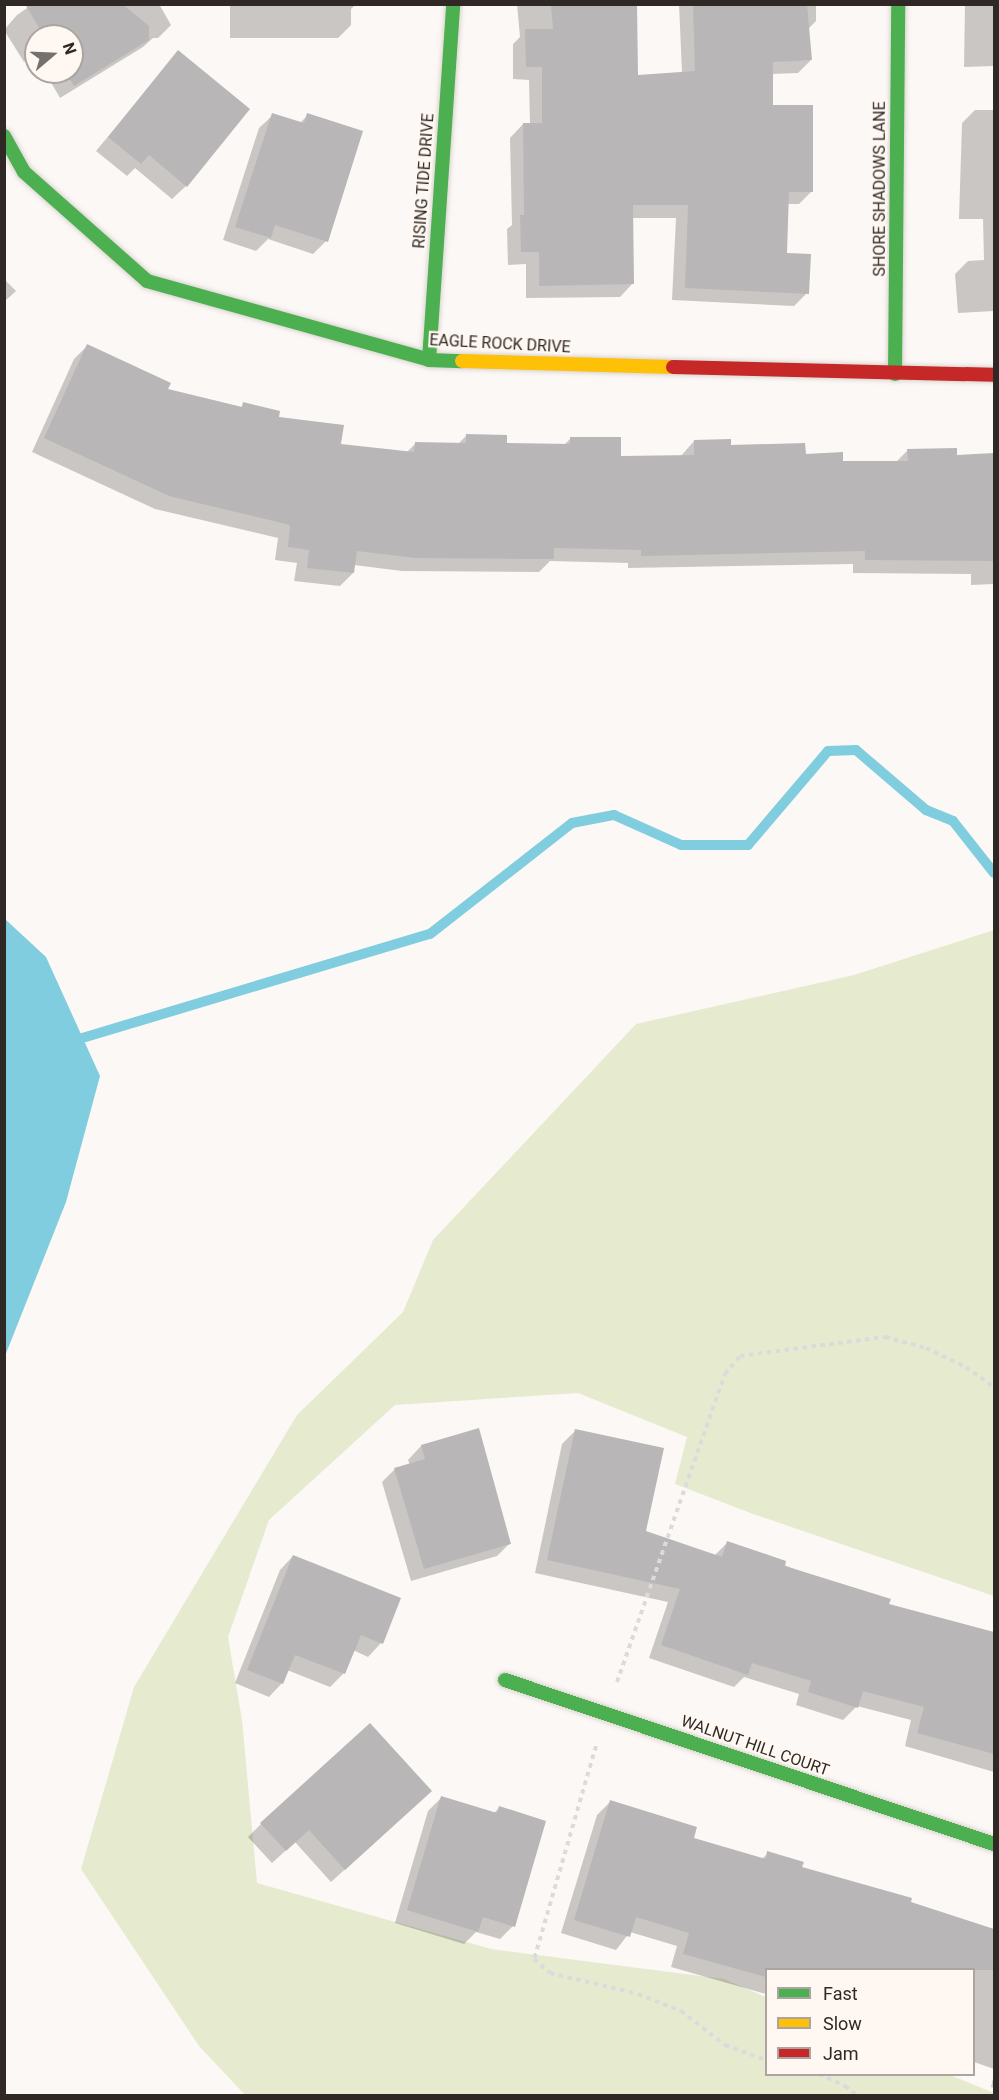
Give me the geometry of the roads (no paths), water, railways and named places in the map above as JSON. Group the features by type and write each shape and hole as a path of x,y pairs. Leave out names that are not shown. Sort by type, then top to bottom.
{"street":[{"name":"RISING TIDE DRIVE","path":"429,360 453,4"},
{"name":"SHORE SHADOWS LANE","path":"895,374 898,4"},
{"name":"EAGLE ROCK DRIVE","path":"4,136 24,172 147,281 429,360 994,375"},
{"name":"WALNUT HILL COURT","path":"505,1680 994,1844"}],"water":[{"path":"5,919 46,957 100,1076 66,1202 5,1356"}],"waterway":[{"path":"69,1042 430,934 572,823 614,815 681,845 748,845 828,751 856,750 926,810 953,821 994,873"}]}
